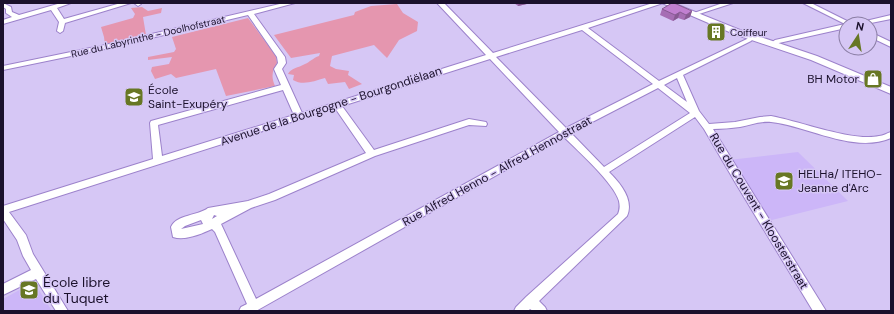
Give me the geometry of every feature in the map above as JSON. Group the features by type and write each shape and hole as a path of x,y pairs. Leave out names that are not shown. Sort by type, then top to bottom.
{"street":[{"path":"3,22 68,3"},
{"path":"62,22 128,3"},
{"name":"Rue du Labyrinthe - Doolhofstraat","path":"3,68 105,47 292,3"},
{"path":"440,3 603,172 620,193 625,202 626,209 622,216 520,311"},
{"name":"Avenue de la Bourgogne - Bourgondiëlaan","path":"3,210 660,3"},
{"path":"666,3 752,37 814,58 891,91"},
{"path":"694,14 730,3"},
{"path":"806,3 838,18"},
{"path":"3,5 9,8 9,14 17,17"},
{"path":"53,7 62,22 60,31"},
{"path":"249,12 281,57 282,63 278,69 299,116"},
{"path":"878,20 891,17"},
{"name":"Rue du Couvent - Kloosterstraat","path":"583,27 696,113 707,127 820,311"},
{"path":"774,44 777,41 838,28"},
{"name":"Rue Alfred Henno - Alfred Hennostraat","path":"249,309 564,133 658,84 749,40 752,37"},
{"path":"878,38 891,45"},
{"name":"Rue du Couvent - Kloosterstraat","path":"679,74 696,113"},
{"path":"158,161 154,123 285,87"},
{"path":"336,104 372,154"},
{"path":"603,172 696,113"},
{"path":"707,127 745,123 759,118 786,121 819,131 865,139 886,139 891,135"},
{"path":"249,309 218,229 215,217 272,197 372,154 469,122 483,124"},
{"path":"3,210 22,238 28,256 62,311"},
{"path":"3,290 38,272"},
{"path":"530,301 541,311"}],"shaded area":[{"path":"397,4 403,13 418,22 417,31 399,40 387,58 374,45 332,56 330,66 336,69 349,71 348,75 362,84 349,89 345,82 328,84 325,78 301,83 293,80 294,75 288,74 293,69 319,56 320,53 291,58 274,35 354,15 355,12 371,6"},
{"path":"142,7 148,11 162,8 161,13 143,17 146,35 105,45 101,27 133,18 135,14 131,8"},
{"path":"248,18 276,56 277,63 273,74 275,86 226,96 216,69 176,78 171,74 155,79 151,71 152,67 169,64 172,57 148,60 148,57 174,52 176,49 172,37"},
{"name":"HELHa/ ITEHO- Jeanne d'Arc","path":"798,152 848,201 764,222 729,160"},
{"name":"École libre du Tuquet","path":"34,282 52,311 3,311 3,299"}],"building":[{"path":"672,3 692,11 686,15 680,12 675,15 662,9"}],"place":[{"name":"Coiffeur","path":"716,32"},
{"name":"BH Motor","path":"873,79"},
{"name":"École Saint-Exupéry","path":"134,97"},
{"name":"HELHa/ ITEHO- Jeanne d'Arc","path":"784,181"},
{"name":"École libre du Tuquet","path":"29,290"}]}
